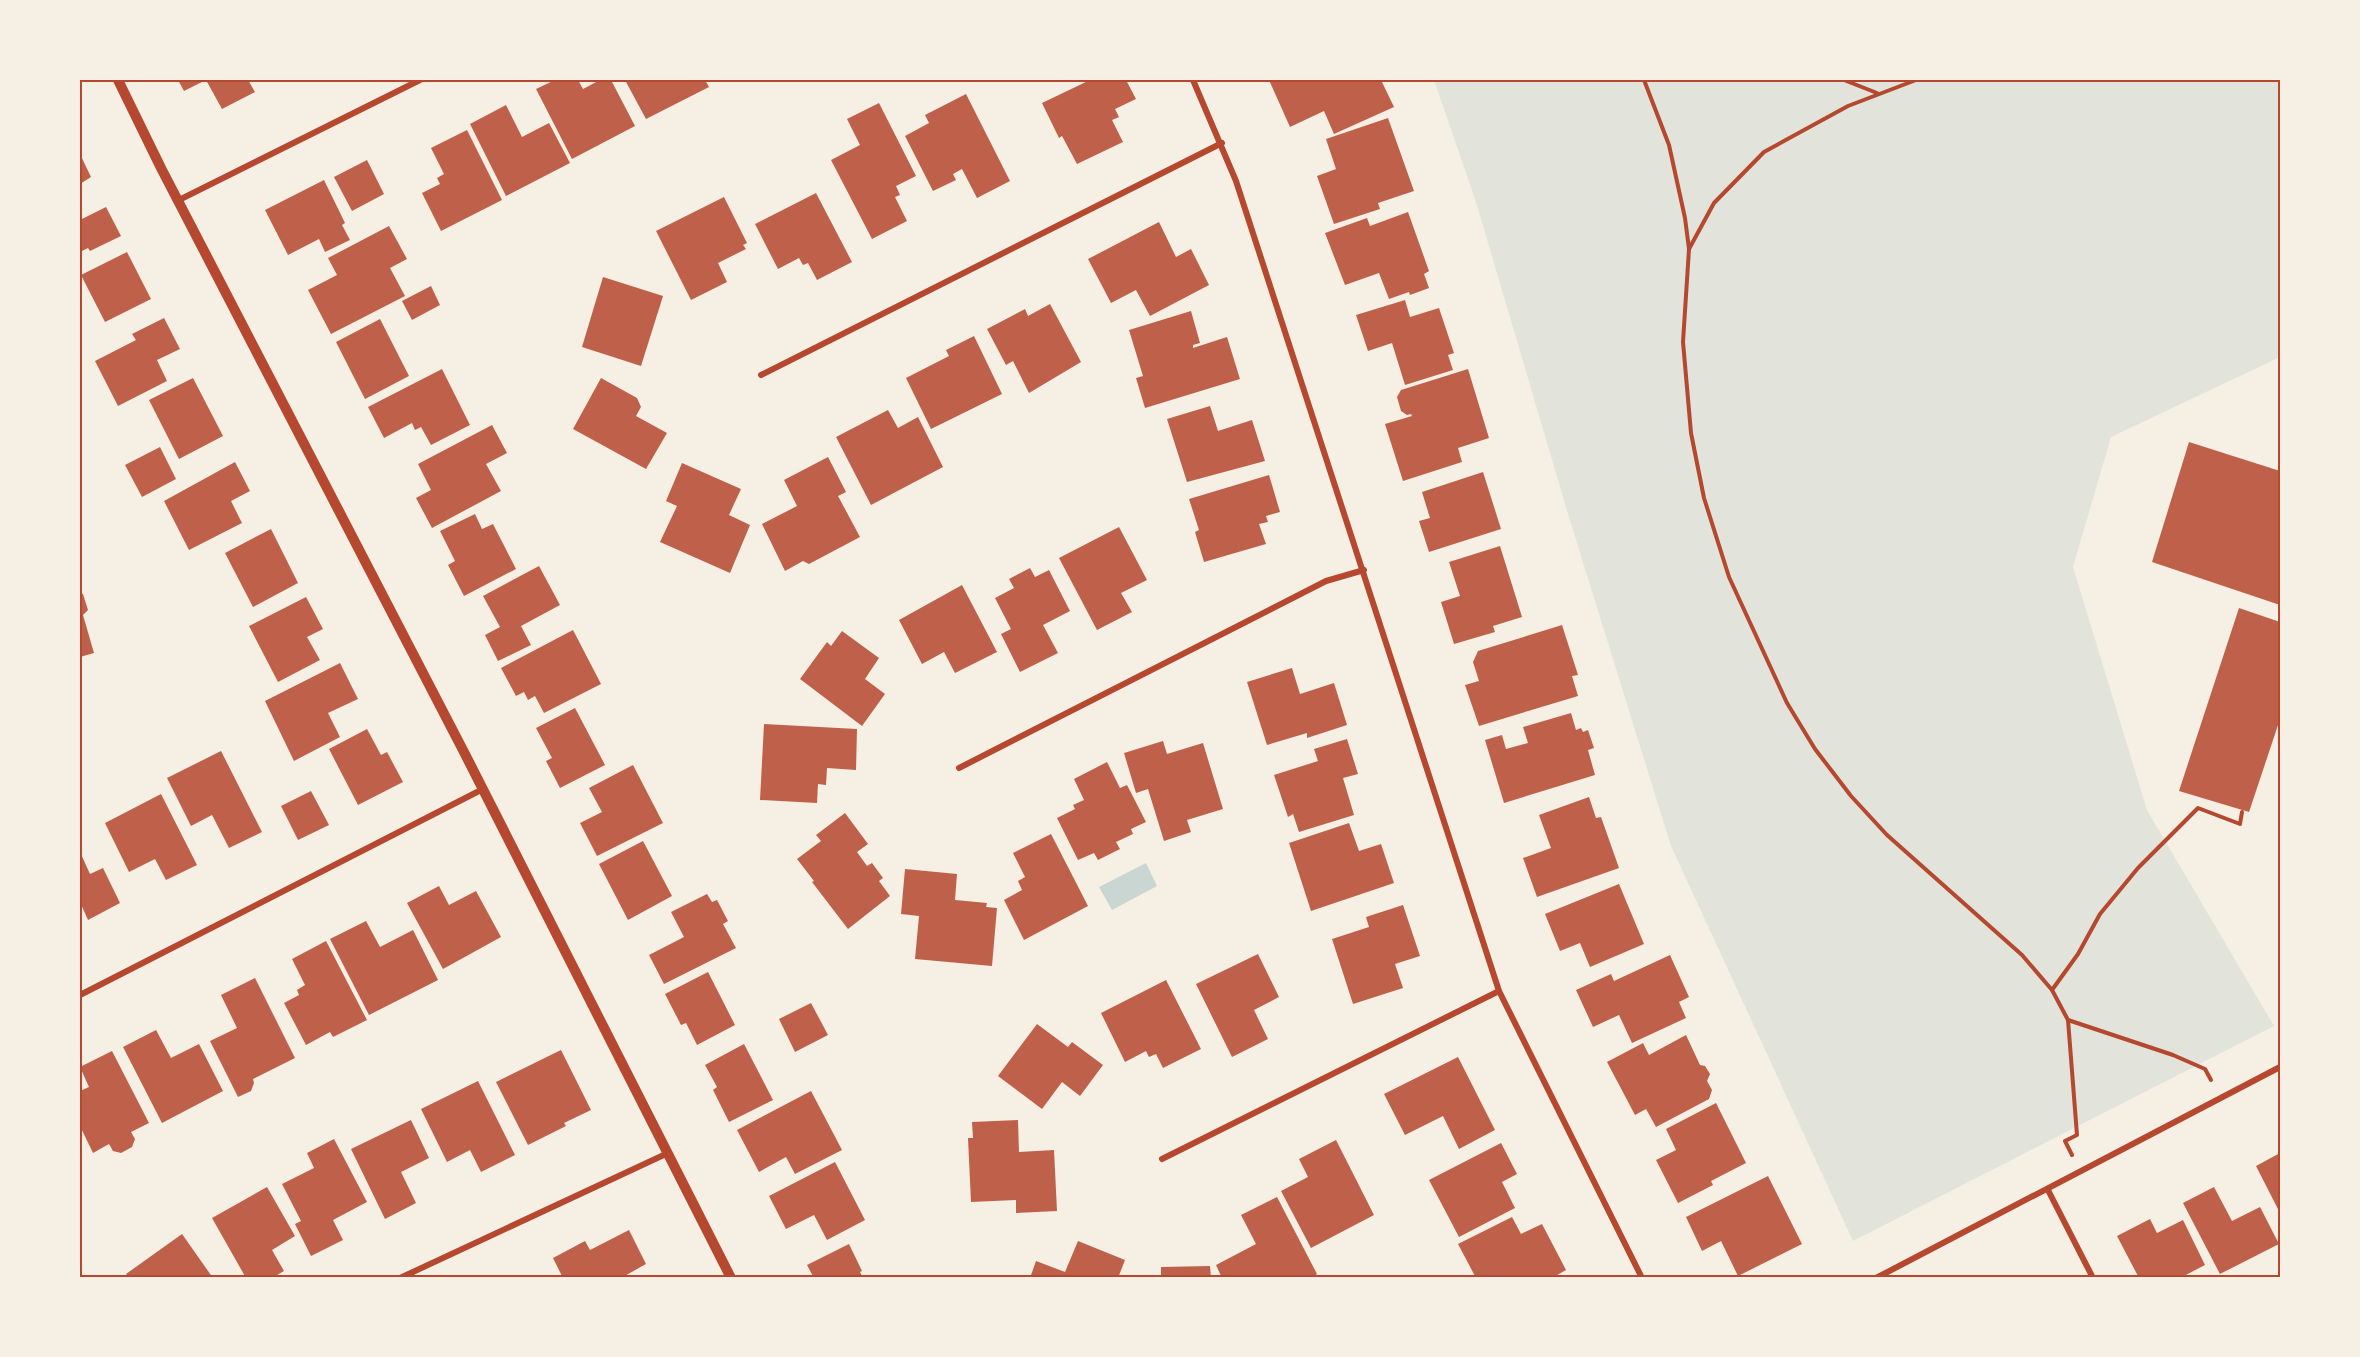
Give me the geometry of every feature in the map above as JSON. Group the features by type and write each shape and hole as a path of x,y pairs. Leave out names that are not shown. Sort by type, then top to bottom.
{"street":[{"path":"118,80 483,789 731,1278"},
{"path":"179,200 420,80"},
{"path":"1193,80 1222,143 1236,181 1499,991 1642,1278"},
{"path":"761,375 1222,143"},
{"path":"959,768 1326,581 1364,570"},
{"path":"80,995 483,789"},
{"path":"1162,1159 1499,991"},
{"path":"1876,1278 2280,1067"},
{"path":"400,1278 668,1153"},
{"path":"2048,1190 2093,1278"}],"path":[{"path":"1644,80 1669,145 1685,218 1689,249 1683,342 1691,433 1704,498 1729,577 1787,703 1815,749 1851,796 1887,835 2022,955 2052,990 2068,1020 2077,1135 2065,1141 2080,1173"},
{"path":"1844,80 1878,94"},
{"path":"1689,249 1714,203 1764,152 1848,106 1916,80"},
{"path":"2052,990 2078,954 2100,914 2138,868 2198,808 2240,824 2242,812"},
{"path":"2068,1020 2173,1055 2205,1069"}],"shaded area":[{"path":"1434,80 2280,80 2280,357 2111,437 2073,567 2147,810 2274,1026 1853,1241 1671,846 1568,514 1476,202"},
{"path":"1146,863 1157,886 1112,910 1099,887"}],"building":[{"path":"178,80 206,80 184,91"},
{"path":"206,80 248,80 255,92 222,109"},
{"path":"555,80 578,80 583,89 600,80 611,80 635,126 572,159 536,89"},
{"path":"625,80 705,80 709,87 646,119"},
{"path":"1090,80 1126,80 1136,99 1115,109 1119,117 1112,120 1123,142 1077,164 1062,136 1059,138 1042,103"},
{"path":"1269,80 1381,80 1394,107 1334,134 1324,111 1290,127"},
{"path":"966,94 1010,181 977,198 962,169 953,174 956,180 933,191 905,136 929,123 925,115"},
{"path":"879,103 916,176 896,186 900,195 895,197 907,221 872,239 831,160 860,145 847,119"},
{"path":"506,105 522,137 549,123 570,163 506,196 470,124"},
{"path":"1388,118 1414,191 1378,203 1380,209 1334,224 1317,176 1336,169 1326,139"},
{"path":"467,130 502,200 441,231 422,193 440,184 437,178 444,174 431,148"},
{"path":"80,154 91,177 80,184"},
{"path":"367,160 384,194 352,211 334,177"},
{"path":"324,180 345,223 342,225 350,240 325,252 319,239 288,255 265,210"},
{"path":"816,193 852,262 817,280 808,263 803,265 799,258 778,269 755,224"},
{"path":"724,197 747,243 743,245 746,249 718,263 727,282 691,300 656,231"},
{"path":"106,207 121,236 90,251 88,248 80,252 80,220"},
{"path":"1408,212 1429,271 1424,274 1429,288 1389,299 1379,273 1345,285 1325,233 1367,218 1370,226"},
{"path":"1159,222 1176,257 1191,249 1209,285 1150,316 1136,290 1111,303 1088,259"},
{"path":"389,226 407,259 390,268 405,296 331,334 308,290 337,275 328,258"},
{"path":"127,252 151,299 105,322 81,275"},
{"path":"603,277 663,296 641,366 582,347"},
{"path":"431,286 440,305 412,320 402,301"},
{"path":"1405,300 1410,317 1439,308 1454,353 1448,355 1453,370 1405,385 1392,343 1368,351 1356,315"},
{"path":"1050,304 1081,362 1029,393 1013,361 1006,365 987,329 1025,309 1028,316"},
{"path":"1191,311 1200,343 1193,345 1193,348 1227,337 1240,379 1145,408 1136,378 1143,376 1129,330"},
{"path":"164,318 180,349 157,360 167,381 118,406 95,361 136,340 132,334"},
{"path":"380,319 409,376 365,399 336,342"},
{"path":"974,336 1002,394 931,429 906,378 949,356 946,350"},
{"path":"442,369 470,425 431,445 421,427 415,430 412,423 384,438 368,407"},
{"path":"1468,369 1489,438 1458,448 1462,462 1403,481 1385,424 1412,416 1401,411 1397,397 1401,390"},
{"path":"193,378 223,436 179,459 149,400"},
{"path":"601,378 637,398 641,407 636,416 667,433 646,469 573,429"},
{"path":"1210,406 1218,431 1252,420 1265,461 1187,482 1167,419"},
{"path":"888,410 898,428 918,417 943,467 871,505 836,437"},
{"path":"492,425 507,453 486,464 501,491 432,528 416,498 431,490 418,464"},
{"path":"2189,442 2280,471 2280,605 2152,562"},
{"path":"160,447 176,479 142,497 125,465"},
{"path":"828,457 846,492 838,496 860,537 809,564 803,561 785,571 762,524 797,506 784,480"},
{"path":"235,462 250,491 231,501 242,523 189,550 164,501"},
{"path":"682,463 741,489 729,515 750,525 730,573 660,542 677,506 666,501"},
{"path":"1483,472 1501,529 1429,552 1419,521 1430,518 1422,492"},
{"path":"1269,475 1280,512 1266,516 1268,522 1259,524 1266,544 1204,562 1195,532 1199,530 1189,499"},
{"path":"475,514 482,529 493,524 516,569 464,596 448,565 455,561 440,531"},
{"path":"1119,527 1147,580 1121,593 1132,612 1097,630 1059,558"},
{"path":"271,529 298,583 253,607 225,553"},
{"path":"1500,546 1522,617 1493,626 1495,632 1454,644 1441,602 1460,596 1449,562"},
{"path":"539,566 560,605 521,626 531,645 498,661 485,635 500,627 483,596"},
{"path":"1030,568 1035,577 1049,570 1070,611 1043,625 1058,653 1020,672 1001,634 1011,629 995,598 1014,588 1009,579"},
{"path":"962,585 997,652 955,673 944,652 922,664 899,620"},
{"path":"80,593 83,594 88,610 83,615 94,653 80,657"},
{"path":"306,597 323,629 307,637 320,660 278,682 249,626"},
{"path":"2239,608 2280,622 2280,719 2249,812 2179,791"},
{"path":"1562,625 1578,675 1572,676 1578,696 1479,726 1465,685 1479,681 1473,662 1478,651"},
{"path":"573,630 601,684 544,713 535,696 528,700 524,692 516,696 501,668"},
{"path":"842,631 879,658 865,679 885,694 862,726 800,679 827,642 831,646"},
{"path":"340,663 358,699 328,713 340,737 294,761 265,701"},
{"path":"1292,668 1300,694 1334,683 1347,725 1307,738 1307,733 1267,745 1247,682"},
{"path":"575,708 605,765 560,788 546,761 552,758 536,728"},
{"path":"1571,713 1576,730 1581,728 1583,732 1588,730 1594,748 1588,750 1595,775 1504,803 1485,740 1502,735 1506,749 1528,743 1523,727"},
{"path":"764,724 857,729 856,770 827,768 826,785 818,784 817,803 760,800"},
{"path":"367,729 381,755 387,752 403,782 358,805 329,749"},
{"path":"1347,739 1358,774 1343,778 1354,815 1299,832 1293,814 1288,817 1274,775 1318,761 1314,749"},
{"path":"1163,741 1167,754 1203,743 1223,809 1187,820 1191,832 1164,841 1148,789 1136,793 1124,753"},
{"path":"221,751 262,832 229,848 212,815 191,826 167,778"},
{"path":"1107,762 1120,788 1127,785 1146,822 1131,829 1133,834 1116,842 1120,849 1098,860 1094,853 1078,860 1057,818 1075,809 1073,805 1084,800 1074,779"},
{"path":"633,765 663,823 597,856 580,823 602,812 589,788"},
{"path":"311,791 329,825 298,840 281,806"},
{"path":"161,794 197,865 166,880 155,859 129,872 105,823"},
{"path":"1589,797 1596,818 1601,817 1619,868 1537,897 1523,858 1551,848 1539,815"},
{"path":"845,813 868,844 857,852 867,866 872,863 883,878 879,881 890,896 848,929 797,859 821,841 816,835"},
{"path":"1349,823 1359,851 1381,844 1394,883 1311,911 1289,843"},
{"path":"1051,834 1088,906 1024,940 1004,900 1022,890 1018,881 1025,877 1013,853"},
{"path":"643,841 672,896 628,920 599,864"},
{"path":"80,852 90,874 103,868 120,903 88,920 80,902"},
{"path":"905,869 957,874 955,900 987,903 986,907 997,908 992,966 915,959 919,916 901,914"},
{"path":"1619,884 1644,944 1590,967 1580,943 1560,951 1545,914"},
{"path":"439,886 449,905 476,891 501,937 443,969 407,903"},
{"path":"707,894 712,902 717,900 728,921 723,924 736,948 664,984 649,955 684,937 671,912"},
{"path":"1403,905 1420,956 1395,964 1403,988 1353,1004 1332,939 1369,927 1366,917"},
{"path":"366,921 380,947 413,930 438,980 369,1015 330,939"},
{"path":"326,941 367,1020 333,1037 330,1032 306,1045 284,1003 299,995 297,990 305,985 292,959"},
{"path":"1258,954 1279,997 1254,1010 1268,1039 1232,1057 1196,984"},
{"path":"1670,955 1689,997 1679,1002 1686,1018 1632,1043 1619,1015 1593,1027 1576,990 1611,974 1614,981"},
{"path":"708,972 735,1025 697,1045 686,1023 681,1025 665,994"},
{"path":"255,978 295,1058 253,1079 251,1091 238,1097 210,1041 237,1028 221,995"},
{"path":"1166,980 1201,1049 1163,1068 1156,1054 1149,1057 1146,1051 1125,1062 1101,1013"},
{"path":"811,1003 828,1035 795,1052 779,1019"},
{"path":"1037,1024 1068,1047 1072,1042 1103,1065 1080,1096 1062,1082 1042,1109 998,1076"},
{"path":"156,1030 171,1058 199,1044 223,1091 162,1123 123,1047"},
{"path":"1686,1035 1700,1065 1705,1066 1710,1074 1707,1081 1712,1090 1709,1099 1656,1127 1646,1109 1635,1115 1607,1062 1643,1043 1649,1055"},
{"path":"744,1044 773,1100 729,1122 713,1090 717,1087 705,1065"},
{"path":"561,1050 591,1110 564,1123 566,1126 528,1145 496,1082"},
{"path":"112,1051 149,1123 131,1132 135,1139 132,1147 121,1153 113,1151 109,1144 93,1153 80,1126 80,1091 89,1087 80,1067"},
{"path":"1458,1057 1495,1130 1459,1149 1443,1116 1405,1135 1384,1094"},
{"path":"478,1081 515,1155 481,1172 470,1150 447,1162 421,1109"},
{"path":"811,1091 842,1150 795,1174 786,1157 759,1172 737,1130"},
{"path":"1716,1103 1746,1163 1711,1181 1713,1185 1678,1203 1656,1160 1676,1150 1666,1129"},
{"path":"411,1120 429,1158 401,1172 416,1203 385,1219 351,1149"},
{"path":"1018,1120 1019,1152 1054,1150 1057,1211 1016,1213 1016,1200 971,1202 968,1138 973,1138 972,1122"},
{"path":"334,1139 367,1202 333,1220 343,1240 311,1256 295,1224 301,1221 282,1184 314,1168 307,1153"},
{"path":"1336,1140 1374,1215 1311,1248 1281,1191 1308,1177 1299,1159"},
{"path":"1501,1143 1517,1174 1502,1182 1515,1208 1459,1237 1429,1180"},
{"path":"2280,1153 2280,1213 2256,1166"},
{"path":"835,1162 865,1220 827,1240 814,1215 786,1229 769,1196"},
{"path":"1768,1176 1802,1244 1738,1276 1721,1241 1702,1251 1686,1217"},
{"path":"267,1187 295,1236 272,1250 284,1271 272,1278 246,1278 212,1218"},
{"path":"2214,1187 2232,1221 2260,1207 2279,1244 2220,1274 2183,1203"},
{"path":"1277,1197 1317,1274 1311,1278 1222,1278 1216,1265 1256,1244 1241,1215"},
{"path":"1512,1217 1521,1234 1542,1224 1566,1270 1552,1278 1476,1278 1458,1244"},
{"path":"2150,1219 2157,1233 2183,1220 2205,1265 2180,1278 2139,1278 2117,1236"},
{"path":"629,1230 646,1264 621,1278 563,1278 553,1258 585,1241 590,1250"},
{"path":"182,1234 213,1278 129,1278 126,1274"},
{"path":"1078,1241 1125,1260 1118,1278 1030,1278 1036,1261 1065,1272"},
{"path":"849,1244 863,1278 814,1278 807,1265"},
{"path":"1210,1266 1211,1278 1161,1278 1161,1267"}]}
